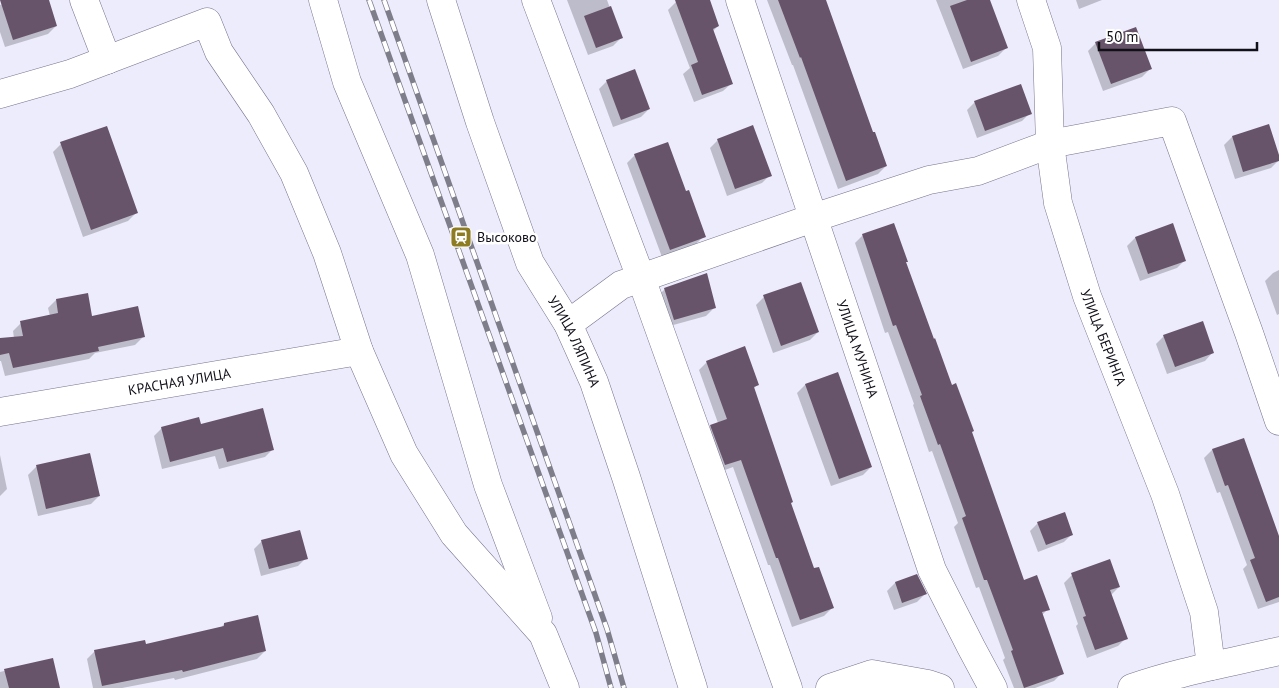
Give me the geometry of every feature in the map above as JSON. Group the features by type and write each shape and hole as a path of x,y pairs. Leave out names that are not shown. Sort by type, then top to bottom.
{"street":[{"path":"84,0 107,60"},
{"path":"323,0 347,82 420,255 488,485 565,688"},
{"name":"УЛИЦА ЛЯПИНА","path":"441,0 480,122 530,262 568,324 597,391 693,688"},
{"path":"536,0 641,278 788,688"},
{"name":"УЛИЦА МУНИНА","path":"740,0 932,570 993,688"},
{"name":"УЛИЦА БЕРИНГА","path":"1031,0 1047,48 1050,144 1058,203 1087,296 1165,494 1204,612 1205,677"},
{"path":"0,94 70,74 207,22 219,52 260,114 294,173 327,253 359,351 404,454 454,534 543,634"},
{"path":"568,324 621,285 814,218 929,180 978,171 1050,144 1172,120 1279,421"},
{"name":"КРАСНАЯ УЛИЦА","path":"0,412 359,351"},
{"path":"1132,688 1154,680 1205,677 1279,651"},
{"path":"830,688 872,674 940,688"}],"building":[{"path":"0,0 49,0 57,26 13,40"},
{"path":"675,0 710,0 719,26 713,29 733,84 702,95 691,65 698,62"},
{"path":"778,0 826,0 887,166 846,181"},
{"path":"967,0 990,0 1008,48 971,62 950,6"},
{"path":"611,6 623,38 596,48 584,16"},
{"path":"1136,27 1152,69 1111,84 1095,42"},
{"path":"635,69 650,109 621,120 606,80"},
{"path":"1021,84 1032,114 985,131 974,101"},
{"path":"1269,124 1279,155 1279,161 1243,172 1232,136"},
{"path":"753,125 772,176 735,189 717,139"},
{"path":"107,126 138,213 91,230 60,142"},
{"path":"668,142 686,191 689,190 706,237 670,250 634,154"},
{"path":"894,223 934,339 952,385 956,383 974,431 972,432 1024,580 1037,575 1050,610 1042,612 1064,674 1024,688 1011,651 1013,650 987,580 984,580 962,518 966,516 920,396 922,395 896,325 893,326 862,234"},
{"path":"1173,223 1186,261 1148,274 1135,237"},
{"path":"707,273 716,308 674,320 664,288"},
{"path":"801,282 819,332 781,346 763,295"},
{"path":"88,293 92,316 138,306 145,337 98,347 99,351 13,368 9,353 0,355 0,338 23,336 20,321 58,313 56,299"},
{"path":"1203,321 1214,353 1175,367 1163,335"},
{"path":"745,346 759,385 754,387 793,502 791,503 814,568 819,567 834,608 800,620 741,460 725,465 710,425 727,419 706,361"},
{"path":"838,372 872,467 839,479 805,384"},
{"path":"263,408 274,450 227,462 223,448 170,462 161,427 199,417 201,424"},
{"path":"1244,438 1279,536 1279,597 1266,602 1250,560 1255,558 1228,485 1225,486 1212,449"},
{"path":"90,453 100,496 46,509 36,465"},
{"path":"1065,512 1073,535 1046,545 1037,522"},
{"path":"300,530 308,559 269,569 261,540"},
{"path":"1110,559 1120,587 1110,590 1128,639 1095,650 1083,617 1086,616 1071,573"},
{"path":"917,574 927,594 902,603 895,582"},
{"path":"258,615 266,651 183,672 182,670 102,686 94,650 145,640 146,644 224,626 224,623"},
{"path":"53,658 60,688 9,688 4,669"}],"railway":[{"path":"369,0 596,633 611,688"},
{"path":"384,0 607,629 624,688"}],"place":[{"name":"Высоково","path":"461,237"}]}
